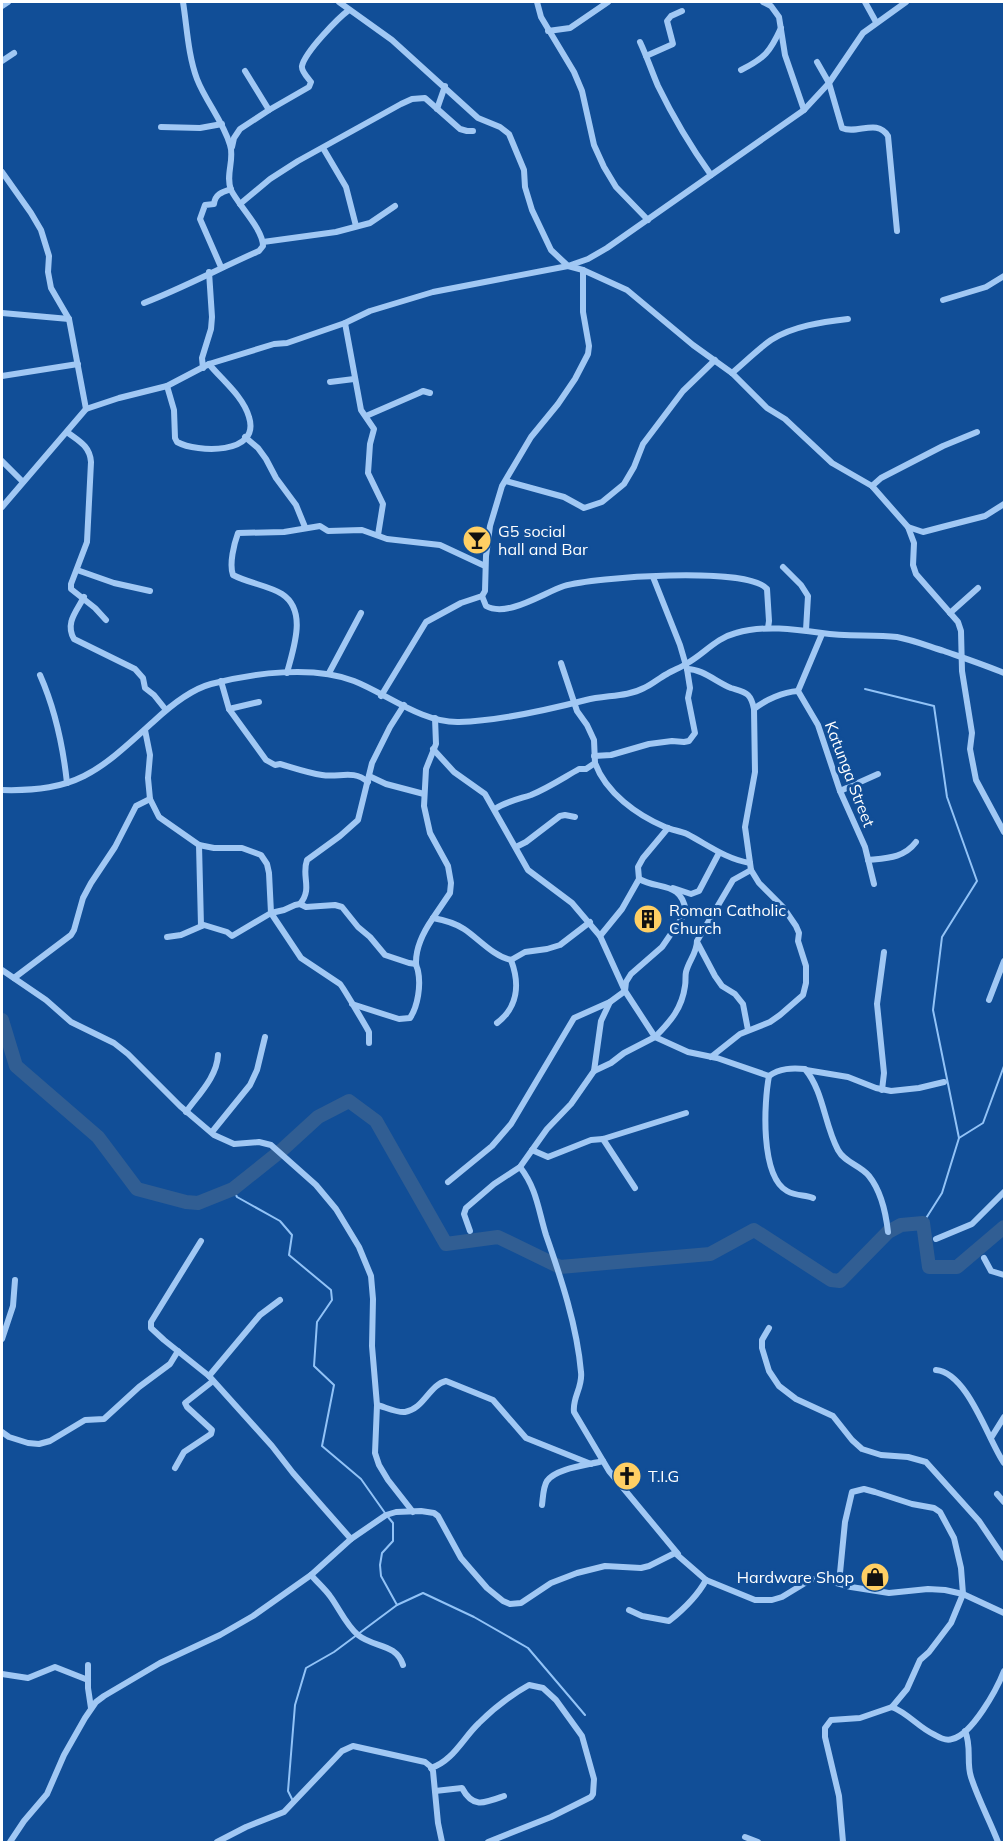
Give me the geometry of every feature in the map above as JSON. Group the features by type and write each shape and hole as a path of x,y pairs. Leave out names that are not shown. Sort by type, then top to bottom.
{"street":[{"path":"2,6 8,2"},
{"path":"183,2 186,30 197,78 222,124 231,147"},
{"path":"339,2 392,40 478,118 500,127 509,134 525,170 525,187 537,220 551,250 568,266 583,270 627,290 732,374 766,408 785,419 826,458 847,473 872,486 908,527 914,547 913,565 916,574 957,622 961,631 962,671 972,733 970,749 976,780 1005,832"},
{"path":"537,2 548,31 574,72 582,91 594,145 604,167 616,187 648,220"},
{"path":"548,31 570,28 608,2"},
{"path":"763,2 771,6 779,17 785,55 804,110"},
{"path":"866,2 876,22"},
{"path":"2,507 86,409 167,386 206,366 274,344 287,343 345,323 370,311 433,292 568,266 598,253 804,110 829,83 856,41 876,22 906,2"},
{"path":"144,303 259,251 263,246 263,242 231,189 228,175 234,138 240,129 309,87 311,82 303,71 303,63 328,29 349,10"},
{"path":"646,56 673,44 667,21 682,10"},
{"path":"741,70 772,49 782,27"},
{"path":"640,42 658,86 678,124 711,175"},
{"path":"772,49 785,55"},
{"path":"2,61 14,53"},
{"path":"817,62 829,83 842,128 852,131 876,127 888,136 897,231"},
{"path":"245,70 269,110"},
{"path":"437,109 445,86"},
{"path":"240,204 279,172 359,126 412,99 425,98 460,129 473,130"},
{"path":"161,127 200,128 222,124"},
{"path":"323,148 346,187 356,226"},
{"path":"2,172 32,213 41,230 49,256 48,272 51,288 69,319 86,409"},
{"path":"222,267 201,219 205,205 214,204 214,198 219,193 231,189"},
{"path":"263,242 336,232 370,223 395,206"},
{"path":"381,696 426,622 461,603 482,596 485,591 485,566 490,526 502,486 531,438 575,379 588,354 589,346 583,312 583,270"},
{"path":"167,386 174,410 177,442 193,447 221,450 232,447 245,437 250,427 247,411 238,396 206,366 202,358 211,329 212,317 209,272"},
{"path":"943,300 986,287 1005,276"},
{"path":"2,313 69,319"},
{"path":"732,374 772,340 780,336 820,322 848,320"},
{"path":"345,323 361,410 374,429 370,444 368,473 383,504 378,535"},
{"path":"506,481 564,497 584,508 602,502 624,484 643,444 683,391 715,360"},
{"path":"2,376 78,364"},
{"path":"330,382 354,379"},
{"path":"366,416 423,391 429,393"},
{"path":"67,432 85,445 90,453 91,462 87,542 71,589 84,597 106,620"},
{"path":"872,486 881,478 943,446 977,432"},
{"path":"245,437 258,448 266,459 272,472 296,505 305,527"},
{"path":"2,461 23,482"},
{"path":"908,527 923,532 976,519 1005,504"},
{"path":"287,673 296,636 294,609 282,594 233,575 232,560 238,533 284,532 320,526 328,531 362,530 387,539 440,545 485,566"},
{"path":"914,547 923,532"},
{"path":"783,567 801,585 808,597 806,630"},
{"path":"76,570 114,583 150,591"},
{"path":"482,596 486,606 500,610 564,586 607,578 674,574 735,577 756,582 767,589 770,621 768,628"},
{"path":"495,809 541,790 579,769 586,769 595,760 649,744 684,742 693,737 695,727 687,698 690,688 686,667 675,629 653,577"},
{"path":"950,614 978,588"},
{"path":"84,597 69,624 69,631 74,639 135,669 143,678 146,688 166,710"},
{"path":"329,674 361,613"},
{"path":"2,790 33,790 67,783 100,769 166,710 200,687 246,676 287,673 329,674 353,681 381,696 435,718 458,723 496,720 634,692 686,667 718,640 730,635 768,628 896,637 911,640 1005,673"},
{"path":"754,709 790,691 798,691 822,633"},
{"path":"561,663 574,704 594,741 595,760 606,783 621,799 650,820 686,834 750,867"},
{"path":"686,667 748,695 754,709 755,772 745,827 750,867 759,883 783,907 796,926 806,966 803,995 796,1002 770,1022 748,1030 731,1040 711,1057"},
{"path":"40,675 48,692 62,744 67,783"},
{"path":"221,681 229,709 260,753 271,763 325,776 349,773 424,794"},
{"name":"Katunga Street","path":"798,691 818,725 840,790 865,847 874,884"},
{"path":"229,709 259,702"},
{"path":"167,937 181,935 201,926 218,929 232,936 271,913 300,904 306,896 305,865 307,860 358,820 379,747 404,705"},
{"path":"352,1004 393,1018 406,1020 410,1018 416,1003 419,973 416,964 422,938 450,892 448,866 430,833 425,818 426,769 436,744 435,718"},
{"path":"145,729 150,755 148,778 150,799 159,817 199,845 214,848 242,848 261,855 267,864 269,873 271,913 301,958 345,989 366,1026 369,1043"},
{"path":"433,749 454,772 485,794 528,870 572,903 590,922 600,936 625,991 655,1037 688,1052 769,1076 783,1069 805,1069 849,1077 882,1089 910,1090 944,1082"},
{"path":"840,790 878,774"},
{"path":"14,978 71,935 83,898 115,847 132,813 139,803 150,799"},
{"path":"516,847 560,816 575,817"},
{"path":"600,936 622,909 639,879 638,867 668,828"},
{"path":"868,860 899,856 909,852 916,842"},
{"path":"199,845 201,926"},
{"path":"639,879 671,888 675,887 691,894 699,891 719,853"},
{"path":"594,1071 655,1037 676,1014 685,988 686,973 692,956 697,951 697,941 734,880 750,867"},
{"path":"448,1182 492,1146 511,1124 574,1018 610,1002 625,991 629,977 662,946 686,912 684,901 671,888"},
{"path":"300,904 306,907 326,904 342,907 385,955 416,964"},
{"path":"433,918 462,928 492,951 511,960 525,952 560,945 590,922"},
{"path":"697,941 722,986 735,994 743,1004 748,1030"},
{"path":"882,1089 884,1073 877,1004 884,952"},
{"path":"497,1023 507,1016 516,996 518,984 511,960"},
{"path":"989,1000 1005,961"},
{"path":"2,970 46,1000 71,1022 114,1043 186,1112 225,1141 234,1144 259,1142 271,1145 316,1185 343,1218 368,1264 373,1288 372,1346 377,1405 375,1453 379,1465 413,1512"},
{"path":"470,1232 464,1214 466,1208 494,1184 520,1167 551,1124 571,1104 594,1071 601,1021 610,1002"},
{"path":"212,1132 250,1085 257,1070 265,1037"},
{"path":"186,1112 218,1065 218,1055"},
{"path":"805,1069 819,1089 831,1135 839,1152 845,1160 869,1176 885,1210 888,1232"},
{"path":"769,1076 764,1133 771,1167 785,1190 801,1197 813,1198"},
{"path":"532,1150 548,1157 591,1140 603,1139 686,1113"},
{"path":"603,1139 635,1188"},
{"path":"520,1167 535,1191 545,1233 555,1258 564,1292 581,1369 582,1381 574,1400 574,1412 603,1461 678,1554 706,1580 750,1598 764,1601 782,1597 810,1580 826,1579 889,1593 939,1589 963,1594 1005,1613"},
{"path":"936,1239 972,1224 1005,1192"},
{"path":"201,1241 151,1322 151,1328 211,1378 351,1539"},
{"path":"984,1258 991,1271 1005,1275"},
{"path":"2,1339 13,1306 15,1280"},
{"path":"175,1468 184,1452 211,1434 212,1430 187,1407 185,1402 211,1378 260,1315 280,1300"},
{"path":"769,1328 762,1340 762,1348 770,1371 779,1386 796,1399 833,1416 862,1449 881,1455 908,1457 926,1462 979,1521 1005,1558"},
{"path":"2,1432 9,1437 39,1444 50,1441 85,1420 104,1419 139,1387 170,1364 178,1351"},
{"path":"936,1370 950,1375 966,1394 1005,1463"},
{"path":"377,1405 403,1413 424,1400 438,1383 446,1381 493,1400 526,1438 591,1464"},
{"path":"991,1438 1005,1417"},
{"path":"543,1505 545,1485 548,1479 562,1471 603,1461"},
{"path":"839,1582 842,1538 848,1503 852,1492 864,1489 933,1508 940,1512 954,1538 963,1580 963,1594 951,1623 937,1643 920,1660 907,1689 892,1707 860,1718 831,1720 825,1728 825,1737 839,1796 843,1842"},
{"path":"998,1494 1005,1502"},
{"path":"10,1842 47,1794 64,1755 91,1708 104,1696 160,1663 243,1622 311,1575 351,1539 386,1515 396,1512 434,1513 438,1516 461,1558 487,1588 502,1601 510,1604 521,1603 551,1583 591,1569 617,1566 641,1568 669,1555 678,1554"},
{"path":"311,1575 329,1594 357,1635 396,1652 401,1657 403,1665"},
{"path":"629,1610 649,1618 669,1622 700,1592 706,1580"},
{"path":"88,1665 91,1708"},
{"path":"2,1674 28,1678 55,1667 88,1680"},
{"path":"892,1707 933,1734 949,1740 956,1738 965,1731 988,1703 1005,1671"},
{"path":"431,1768 442,1764 480,1722 515,1693 529,1685 543,1688 570,1718 582,1736 593,1771 593,1794 585,1801 551,1817 488,1842"},
{"path":"965,1731 969,1739 971,1778 998,1842"},
{"path":"217,1842 246,1827 284,1812 347,1748 358,1747 424,1762 431,1768 442,1842"},
{"path":"435,1791 462,1788 467,1798 475,1802 490,1801 504,1796"},
{"path":"745,1837 758,1842"}],"waterway":[{"path":"865,689 934,706 947,797 977,881 942,937 933,1010 959,1138 942,1193 923,1223"},
{"path":"2,1020 16,1066 98,1137 137,1189 186,1202 198,1203 233,1189 318,1117 349,1101 376,1121 446,1244 498,1237 560,1267 710,1254 754,1230 831,1280 840,1281 888,1232 901,1225 923,1223 929,1267 957,1267 1004,1227"},
{"path":"959,1138 983,1123 1004,1066"},
{"path":"233,1189 237,1197 280,1221 292,1235 289,1255 331,1290 332,1300 317,1322 314,1366 334,1385 322,1446 361,1479 385,1513"},
{"path":"388,1517 393,1523 393,1541 382,1553 381,1576 397,1605"},
{"path":"293,1801 288,1791 295,1705 306,1668 334,1652 397,1605 423,1593 474,1617 528,1648 585,1715"}],"place":[{"name":"G5 social hall and Bar","path":"477,540"},
{"name":"Roman Catholic Church","path":"648,919"},
{"name":"T.I.G","path":"627,1476"},
{"name":"Hardware Shop","path":"875,1577"}]}
